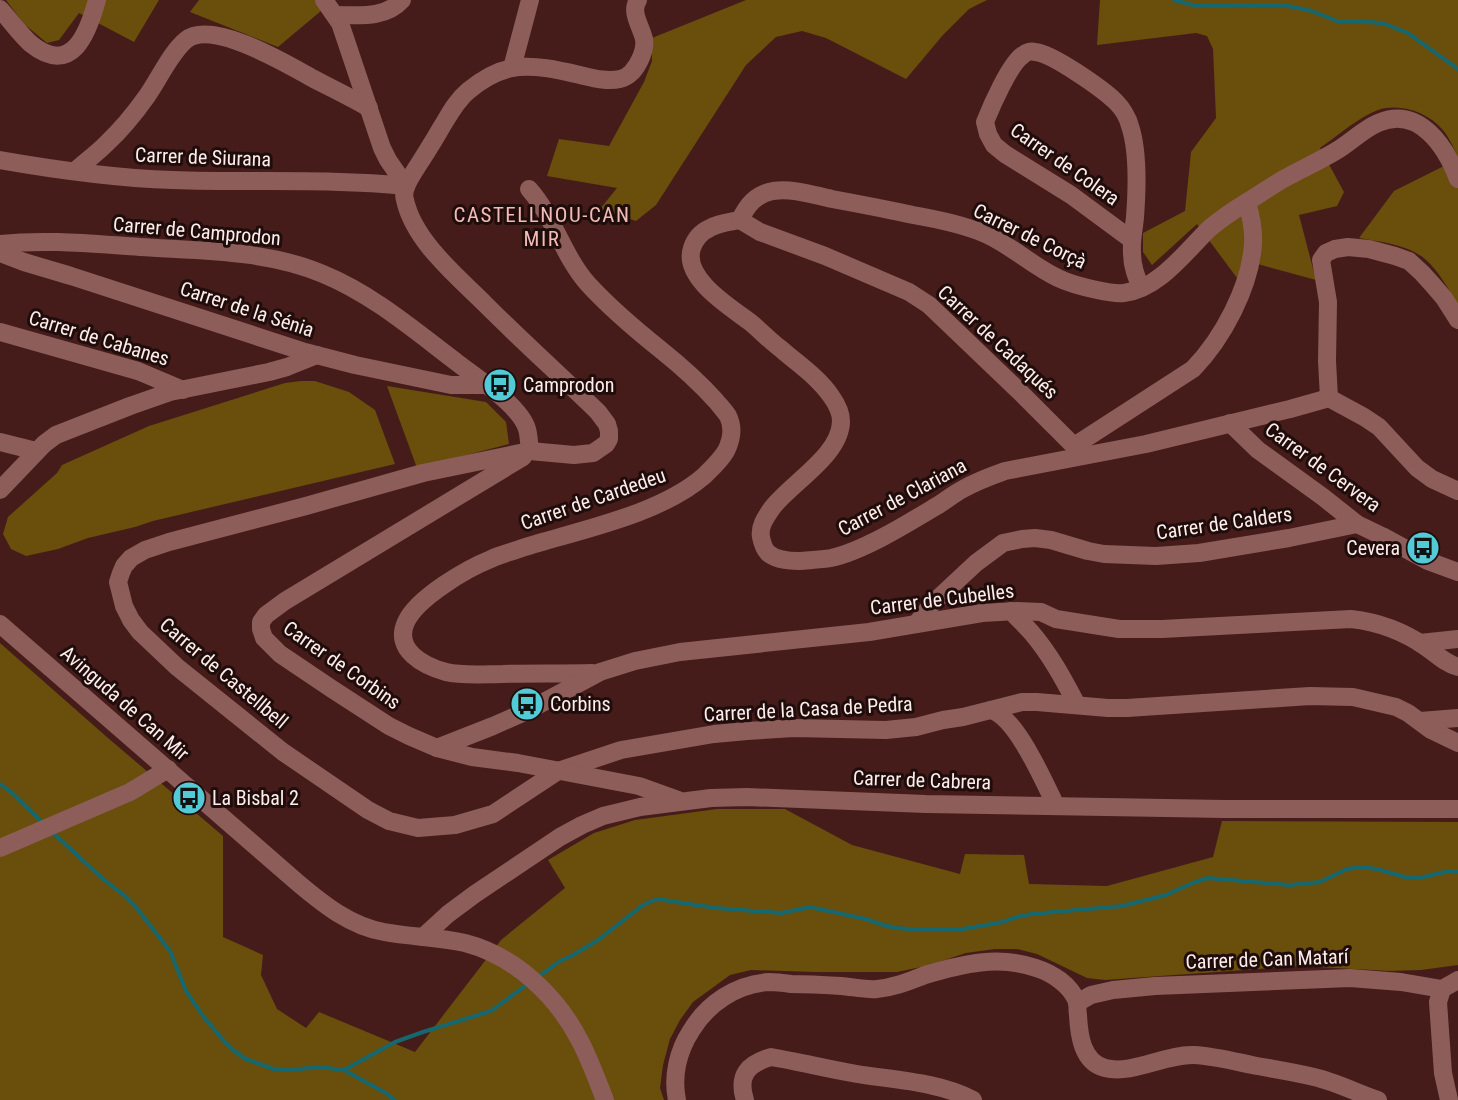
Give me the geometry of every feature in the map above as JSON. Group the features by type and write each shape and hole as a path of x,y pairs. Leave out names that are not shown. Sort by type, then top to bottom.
{"street":[{"path":"0,9 30,43 41,51 62,56 73,50 83,39 97,0"},
{"path":"324,0 340,22 385,154 406,186 458,102 467,92 497,73 512,68 548,69 614,80 623,79 630,74 639,63 645,41 635,13 638,0"},
{"path":"335,15 383,13 402,0"},
{"path":"512,68 530,0"},
{"path":"75,171 122,128 148,95 179,48 187,39 197,34 212,34 248,45 282,60 369,108"},
{"name":"Carrer de Colera","path":"1132,240 1071,195 994,145 985,122 1008,74 1016,61 1024,54 1033,51 1060,62 1117,103 1130,124 1136,196 1132,240 1131,251 1133,270 1141,288"},
{"name":"Carrer de Corçà","path":"740,220 746,208 762,195 774,191 801,192 936,219 984,234 1056,278 1078,287 1125,293 1149,284 1223,217 1289,175 1339,149 1368,128 1388,120 1403,119 1422,126 1440,143 1458,179"},
{"name":"Carrer de Siurana","path":"0,160 135,178 236,182 356,182 406,186"},
{"name":"Carrer de Castellbell","path":"406,186 404,198 421,236 465,284 598,412 609,431 606,444 593,453 574,455 530,451 423,473 169,542 145,550 131,558 124,566 118,582 120,593 131,620 140,632 177,667 283,752 353,800 389,821 418,828 472,821 493,814 558,771"},
{"name":"Carrer de Cardedeu","path":"529,189 538,200 572,262 586,282 608,304 690,374 727,414 731,424 730,443 714,467 696,483 660,503 578,532 492,558 476,566 433,592 418,606 407,619 402,639 414,656 448,673 600,672"},
{"path":"1079,451 1193,369 1206,356 1233,311 1246,278 1253,243 1252,219 1248,202"},
{"name":"Carrer de Cadaqués","path":"740,220 760,231 909,292 929,305 1079,451"},
{"name":"Carrer de Clariana","path":"740,220 710,228 700,234 694,242 690,254 700,280 826,389 839,409 841,421 838,435 831,448 776,502 766,515 760,534 763,545 768,553 778,558 790,561 812,561 846,554 942,503 962,489 986,477 1005,471 1079,451 1146,444 1329,398"},
{"name":"Carrer de Camprodon","path":"0,244 59,241 270,257 322,273 378,304 510,405 521,417 527,429 530,451"},
{"path":"1458,320 1444,298 1409,261 1369,249 1348,247 1326,253 1321,260 1328,302 1329,398 1379,427 1417,468 1432,479 1458,491"},
{"name":"Carrer de la Sénia","path":"0,253 258,338 317,355 451,385 485,385"},
{"name":"Carrer de Cabanes","path":"0,332 138,371 183,390"},
{"path":"0,490 44,444 56,435 170,392 269,372 317,355"},
{"name":"Carrer de Cervera","path":"1230,423 1258,450 1357,524 1428,561 1458,572"},
{"path":"0,442 36,452"},
{"name":"Carrer de Corbins","path":"530,451 285,601 266,615 261,622 264,638 280,654 389,726 437,748 472,757 518,763 639,786 682,802"},
{"name":"Carrer de Calders","path":"916,624 933,604 976,563 1004,543 1035,538 1096,552 1156,556 1199,553 1357,524"},
{"path":"1011,611 1043,649 1067,685 1077,705"},
{"name":"Carrer de Cubelles","path":"437,748 527,711 600,672 635,661 680,652 869,632 982,613 1041,612 1056,619 1119,629 1162,629 1350,619 1369,621 1403,633 1450,665 1458,667"},
{"name":"Avinguda de Can Mir","path":"0,624 316,899 332,910 364,926 381,931 465,944 485,950 528,976 556,1004 569,1021 585,1050 605,1100"},
{"path":"1419,643 1458,639"},
{"path":"991,710 1022,702 1127,708 1353,697 1387,705 1408,713 1431,730 1458,743"},
{"path":"991,710 999,712 1024,743 1056,806"},
{"name":"Carrer de la Casa de Pedra","path":"558,771 621,750 714,734 794,728 886,730 916,727 991,710"},
{"path":"1420,721 1458,718"},
{"path":"0,848 130,792 168,770"},
{"name":"Carrer de Cabrera","path":"423,937 431,928 475,894 560,837 582,825 603,816 640,807 711,798 1225,809 1458,809"},
{"path":"677,1100 674,1087 683,1042 695,1024 722,997 743,988 768,982 876,989 905,984 965,964 997,960 1039,968 1056,976 1072,992 1077,1003 1082,1044 1088,1057 1102,1067 1113,1070 1122,1069 1172,1056 1212,1057 1316,1077 1378,1100"},
{"name":"Carrer de Can Matarí","path":"1077,1003 1091,995 1113,990 1350,978 1401,982 1442,989"},
{"path":"1458,980 1442,989 1438,1002 1443,1073 1450,1100 1458,1094"},
{"path":"745,1100 741,1089 749,1066 771,1057 953,1091 973,1100"}],"shaded area":[{"path":"6,0 159,0 134,42 79,13 59,40 47,43 24,24"},
{"path":"199,0 334,0 278,47 190,12"},
{"path":"746,0 987,0 969,9 943,35 906,79 826,38 802,31 776,37 746,65 656,205 636,221 600,209 617,188 547,176 559,139 609,146 644,82 652,61 652,38"},
{"path":"1100,0 1458,0 1458,157 1444,132 1429,118 1404,108 1378,110 1356,122 1320,148 1344,192 1337,206 1299,215 1316,280 1243,260 1237,278 1197,224 1152,265 1143,252 1143,233 1185,211 1191,152 1216,118 1213,49 1207,36 1196,33 1097,45"},
{"path":"1458,159 1458,304 1435,269 1418,254 1393,244 1359,238 1394,191"},
{"path":"315,381 349,392 375,410 395,464 153,521 88,538 58,549 26,556 11,549 3,534 8,517 57,473 62,465 149,426 285,383"},
{"path":"387,386 486,402 506,422 509,444 417,468"},
{"path":"0,643 223,836 223,937 263,955 261,975 277,1009 306,1028 319,1012 415,1052 501,940 565,888 548,860 594,833 635,820 717,809 785,809 852,845 960,874 965,854 1024,855 1029,884 1107,886 1213,857 1222,821 1458,822 1458,965 1389,971 1300,966 1105,980 1087,978 1037,954 1017,949 995,949 966,953 926,966 897,972 751,970 730,975 693,1002 680,1020 670,1039 663,1065 660,1088 664,1100 0,1100"}],"waterway":[{"path":"1174,0 1197,6 1283,5 1312,11 1337,21 1385,24 1408,33 1458,69"},
{"path":"0,784 44,824"},
{"path":"51,831 135,906 170,951 186,991 203,1016 233,1050 246,1059 274,1069 320,1067 344,1070 395,1100"},
{"path":"538,977 560,961 598,940 643,905 657,899 716,908 782,913 810,907 896,928 957,930 1032,914 1122,906 1166,895 1208,878 1290,885 1320,882 1347,869 1361,867 1419,878 1458,871"},
{"path":"344,1070 395,1042 491,1011 529,983"}],"place":[{"name":"Camprodon","path":"500,385"},
{"name":"Cevera","path":"1423,548"},
{"name":"Corbins","path":"527,704"},
{"name":"La Bisbal 2","path":"189,798"}],"district":[{"name":"CASTELLNOU-CAN MIR","path":"542,227"}]}
